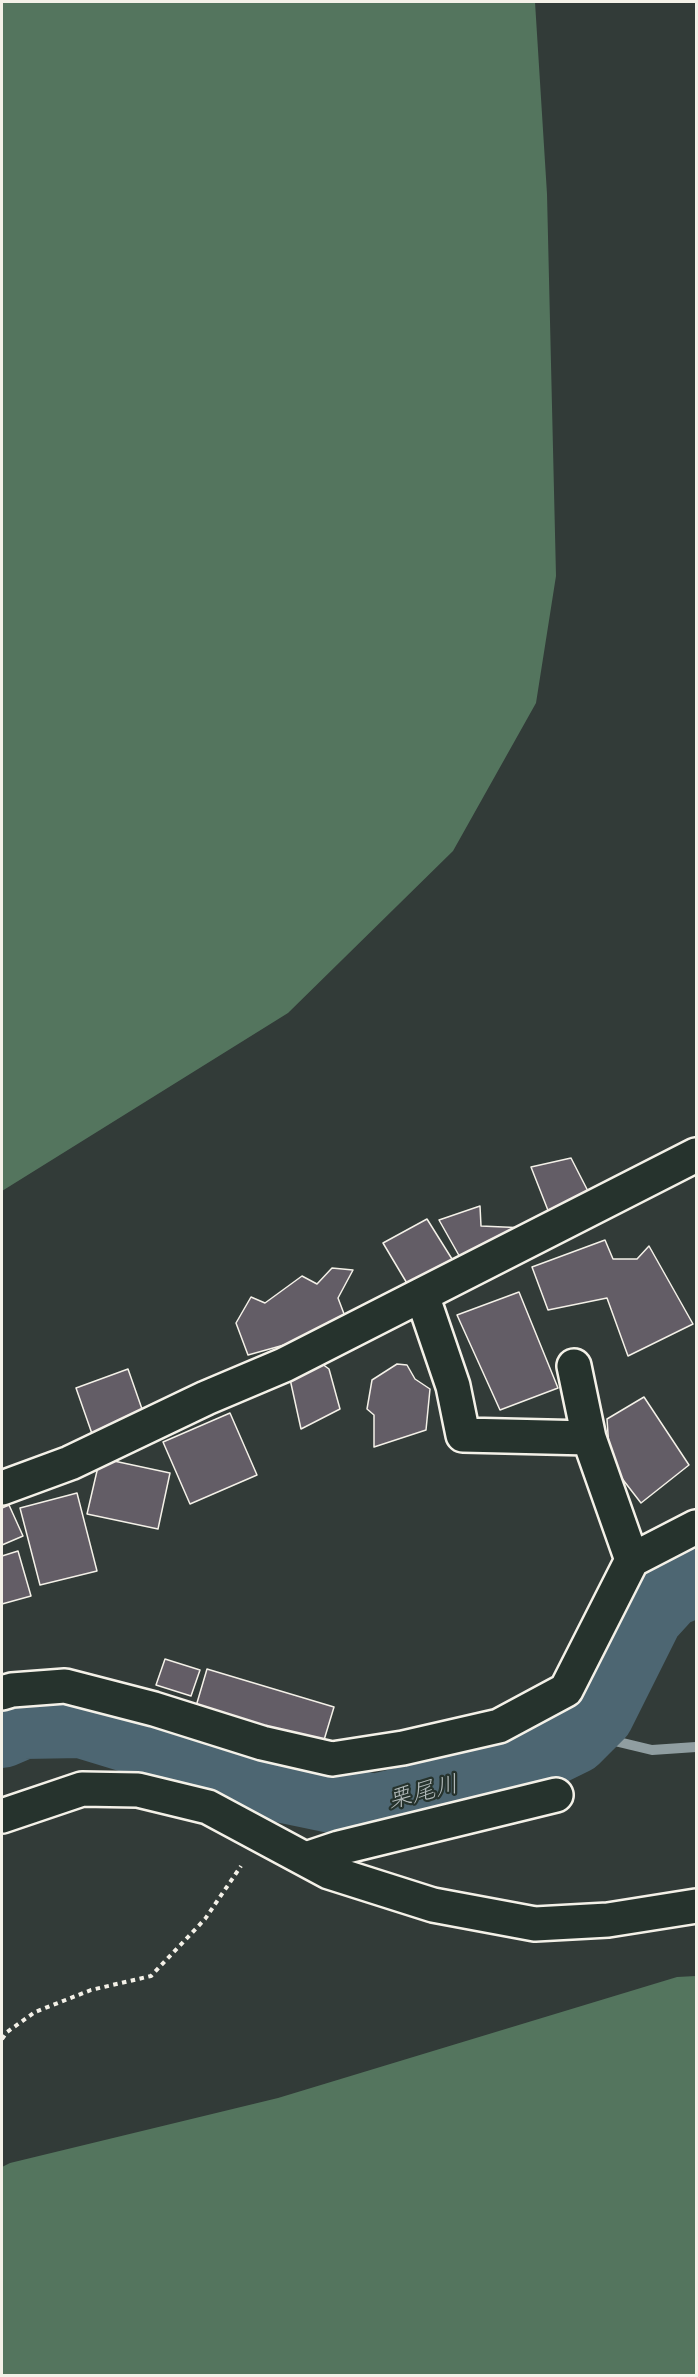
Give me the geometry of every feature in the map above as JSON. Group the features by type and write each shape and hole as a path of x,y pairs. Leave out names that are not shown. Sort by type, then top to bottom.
{"street":[{"path":"2,1488 70,1463 206,1398 284,1365 696,1155"},
{"path":"422,1295 453,1386 463,1435 589,1438"},
{"path":"574,1366 589,1438 632,1560"},
{"path":"2,1693 12,1690 65,1686 154,1709 261,1743 332,1759 403,1748 499,1726 566,1690 632,1560 696,1527"},
{"path":"2,1816 82,1789 138,1790 208,1806 329,1872 433,1905 535,1924 608,1920 696,1906"},
{"path":"306,1859 339,1848 556,1795"}],"path":[{"path":"2,2039 7,2031 35,2012 91,1990 151,1976 206,1920 262,1835"}],"green space":[{"path":"2,2 535,2 547,194 556,576 536,703 453,851 288,1013 2,1191"},
{"path":"696,1976 696,2375 2,2375 2,2167 10,2163 278,2098 677,1977"}],"building":[{"path":"571,1158 592,1199 551,1218 531,1167"},
{"path":"480,1206 481,1226 526,1228 461,1259 439,1220"},
{"path":"427,1219 462,1275 411,1290 383,1243"},
{"path":"605,1240 613,1259 637,1259 649,1246 693,1324 628,1356 607,1298 548,1310 532,1267"},
{"path":"332,1268 353,1270 338,1298 349,1327 248,1355 236,1323 251,1297 265,1303 302,1276 317,1284"},
{"path":"519,1292 558,1388 500,1410 457,1315"},
{"path":"314,1358 329,1369 340,1409 301,1429 290,1379"},
{"path":"397,1364 407,1365 415,1379 430,1389 426,1430 374,1447 374,1415 367,1409 372,1380"},
{"path":"128,1369 149,1429 97,1448 76,1388"},
{"path":"644,1397 689,1465 641,1503 610,1463 607,1419"},
{"path":"230,1413 257,1475 190,1504 163,1442"},
{"path":"100,1458 170,1473 158,1529 87,1514"},
{"path":"77,1493 97,1571 40,1585 20,1508"},
{"path":"9,1505 23,1536 2,1545 2,1508"},
{"path":"18,1551 31,1596 2,1604 2,1556"},
{"path":"165,1659 200,1670 191,1696 156,1685"},
{"path":"207,1669 334,1707 321,1750 194,1713"}],"waterway":[{"name":"栗尾川","path":"2,1734 23,1725 81,1724 209,1763 269,1786 375,1808 477,1783 516,1769 575,1740 600,1715 649,1617 670,1594 696,1583"},
{"name":"栗尾川","path":"602,1738 652,1750 696,1747"}]}
